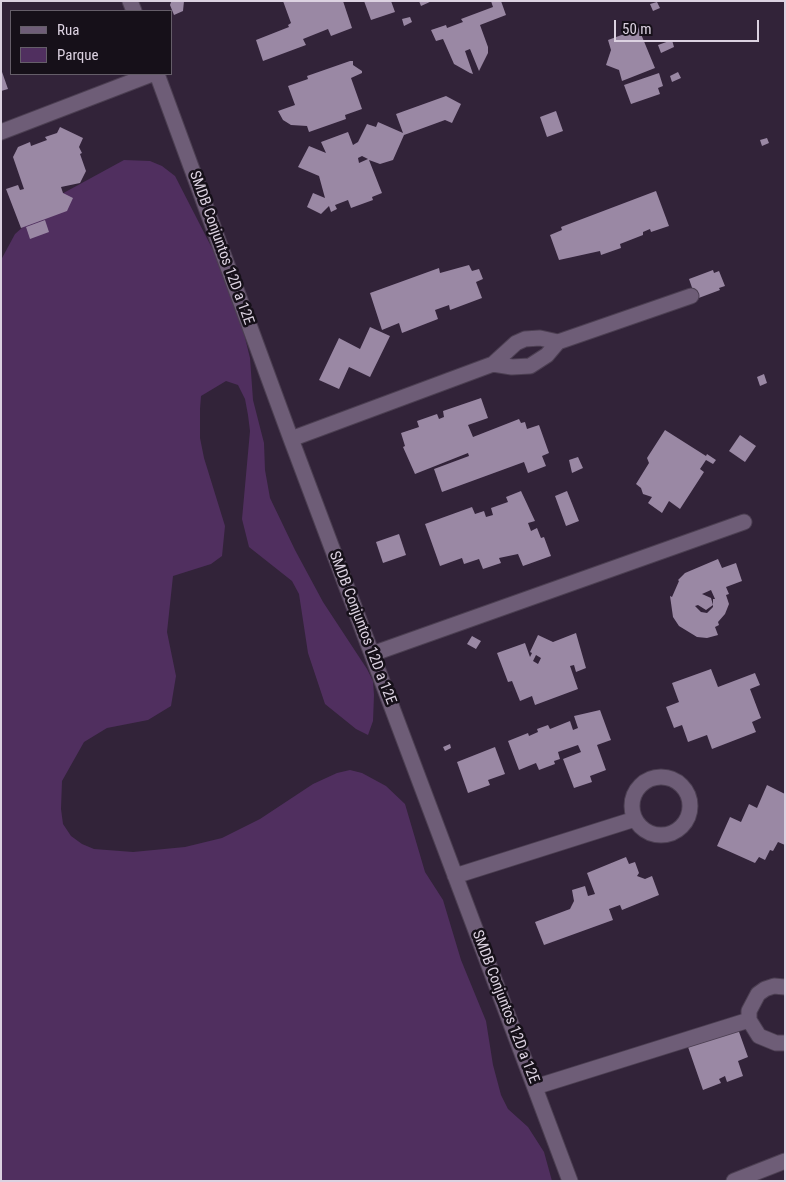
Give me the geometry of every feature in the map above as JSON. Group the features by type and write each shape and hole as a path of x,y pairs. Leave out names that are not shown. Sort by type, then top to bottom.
{"street":[{"path":"1,132 149,75"},
{"name":"SMDB Conjuntos 12D a 12E","path":"158,75 291,439 570,1181"},
{"path":"493,364 512,367 530,366 547,355 558,342 691,296"},
{"path":"291,439 493,364 516,342 540,338 558,342"},
{"path":"372,654 744,522"},
{"path":"455,876 635,819"},
{"path":"785,987 774,986 758,994 749,1011 750,1020 759,1036 776,1043 785,1042"},
{"path":"535,1087 750,1020"},
{"path":"734,1181 785,1162"}],"green space":[{"path":"124,160 150,161 162,166 175,176 233,289 250,358 253,400 264,443 265,470 270,498 323,602 373,681 373,721 368,735 356,729 325,704 308,653 299,594 292,581 249,547 242,519 250,431 248,415 245,399 238,385 226,381 201,396 200,409 200,438 204,458 225,526 222,556 211,564 173,576 167,632 176,676 171,706 148,720 107,728 84,742 62,781 61,809 63,824 71,836 82,844 94,849 133,852 185,847 222,838 260,819 313,784 337,773 350,770 362,773 386,786 405,804 425,872 443,900 461,960 486,1021 493,1065 501,1095 508,1109 528,1127 544,1152 552,1181 1,1181 1,260 15,234 58,196"}],"building":[{"path":"184,1 183,11 174,15 170,5 171,2"},
{"path":"283,1 343,1 352,28 331,36 328,29 303,39 306,45 263,61 256,40 289,27 288,25 291,23"},
{"path":"364,1 391,1 395,12 371,20"},
{"path":"419,1 432,1 421,6"},
{"path":"491,1 501,1 506,15 480,25 488,47 488,53 479,71 470,49 465,51 473,74 454,64 443,39 436,41 431,30 446,25 447,28 463,22 461,19 493,7"},
{"path":"657,2 660,8 653,11 650,4"},
{"path":"410,17 412,22 404,26 402,19"},
{"path":"636,22 655,68 622,81 619,70 606,65 611,50 608,40 627,33 624,26"},
{"path":"672,40 674,47 661,53 658,45"},
{"path":"353,61 353,65 362,71 362,73 351,78 362,109 345,115 346,119 309,132 307,126 291,125 283,120 278,111 295,105 288,86 308,79 307,76"},
{"path":"1,69 8,89 1,91"},
{"path":"678,72 681,78 672,82 670,76"},
{"path":"659,73 663,86 658,88 660,94 631,104 624,85"},
{"path":"446,96 461,104 452,123 445,120 404,135 393,160 380,164 369,160 382,193 372,197 373,200 351,208 348,200 335,205 337,209 331,212 329,206 321,214 307,207 313,193 325,198 319,176 298,167 309,146 326,153 321,142 348,132 353,145 358,142 367,124 376,127 378,122 403,133 396,114","holes":["362,156 368,159 359,163 358,158"]},
{"path":"556,111 563,131 547,137 540,117"},
{"path":"60,127 83,138 79,147 86,171 80,183 61,187 63,193 73,198 67,211 21,228 6,189 18,185 20,190 24,189 13,157 18,147 30,142 31,146 47,140 45,137 57,133"},
{"path":"767,138 769,143 762,146 760,140"},
{"path":"656,191 669,226 651,232 650,229 643,232 643,235 620,244 621,248 601,255 600,251 559,260 550,235 562,230 561,227"},
{"path":"45,220 49,232 30,239 26,227"},
{"path":"469,265 472,271 479,269 483,279 476,282 482,298 450,310 449,305 435,310 438,319 402,333 399,323 382,330 370,293 439,268 440,273"},
{"path":"713,270 714,273 719,271 725,286 719,288 720,290 696,299 689,279"},
{"path":"370,327 390,336 370,377 349,367 339,389 319,380 339,338 360,349"},
{"path":"764,374 767,383 760,386 757,377"},
{"path":"481,398 488,418 468,425 473,437 519,419 521,423 525,422 527,429 539,425 549,453 542,456 546,466 528,473 524,462 442,492 434,469 469,456 468,453 415,474 403,447 405,446 401,433 419,427 417,421 437,414 439,419 444,417 443,411"},
{"path":"665,430 706,456 707,454 716,460 713,464 706,460 700,469 704,472 680,509 669,501 662,513 648,503 652,497 643,494 641,488 636,484 649,463 647,458"},
{"path":"740,435 756,446 745,462 729,451"},
{"path":"578,457 583,468 572,473 569,460"},
{"path":"521,491 535,521 528,523 531,531 537,528 541,538 544,537 551,556 523,566 518,554 499,558 501,563 483,569 479,559 464,564 462,558 440,566 425,524 472,507 475,514 484,511 486,517 493,515 491,508 508,502 506,497"},
{"path":"567,491 579,521 566,526 555,496"},
{"path":"399,534 406,555 383,563 376,542"},
{"path":"718,559 722,568 736,563 742,581 726,587 729,594 726,595 729,604 725,614 718,622 719,625 715,627 718,635 707,638 697,637 679,626 673,617 670,596 672,597 678,580 685,573","holes":["711,590 715,599 713,599 713,605 711,598 702,594","698,605 706,610 713,605 707,613 701,612 695,606"]},
{"path":"576,633 586,668 576,672 574,665 570,666 578,689 535,705 532,696 520,701 512,681 508,682 497,653 525,643 530,657 532,653 530,652 538,635 553,642","holes":["536,655 541,658 538,664 533,661"]},
{"path":"472,636 481,641 476,649 467,644"},
{"path":"711,669 718,687 755,673 760,685 750,689 761,718 752,722 756,732 712,749 707,735 688,742 682,725 674,728 666,707 679,702 672,683"},
{"path":"600,710 611,740 597,745 606,770 590,776 592,782 574,788 563,759 581,752 578,745 558,752 560,759 554,761 555,764 539,770 536,763 519,770 508,741 528,733 529,736 538,732 537,729 548,725 550,729 570,721 573,730 578,728 574,716"},
{"path":"450,744 451,748 445,751 443,747"},
{"path":"495,747 505,774 488,780 490,785 468,793 457,762"},
{"path":"767,785 785,794 785,845 778,842 773,851 770,850 765,860 759,857 755,863 717,846 730,817 741,822 749,804 757,808"},
{"path":"626,857 629,864 635,862 639,873 637,876 645,879 652,876 659,895 622,910 620,905 609,909 613,920 544,945 535,922 570,909 574,901 572,890 585,886 588,896 595,894 587,873"},
{"path":"738,1029 748,1057 738,1061 743,1076 727,1082 725,1076 719,1079 721,1083 703,1090 688,1047"}]}
